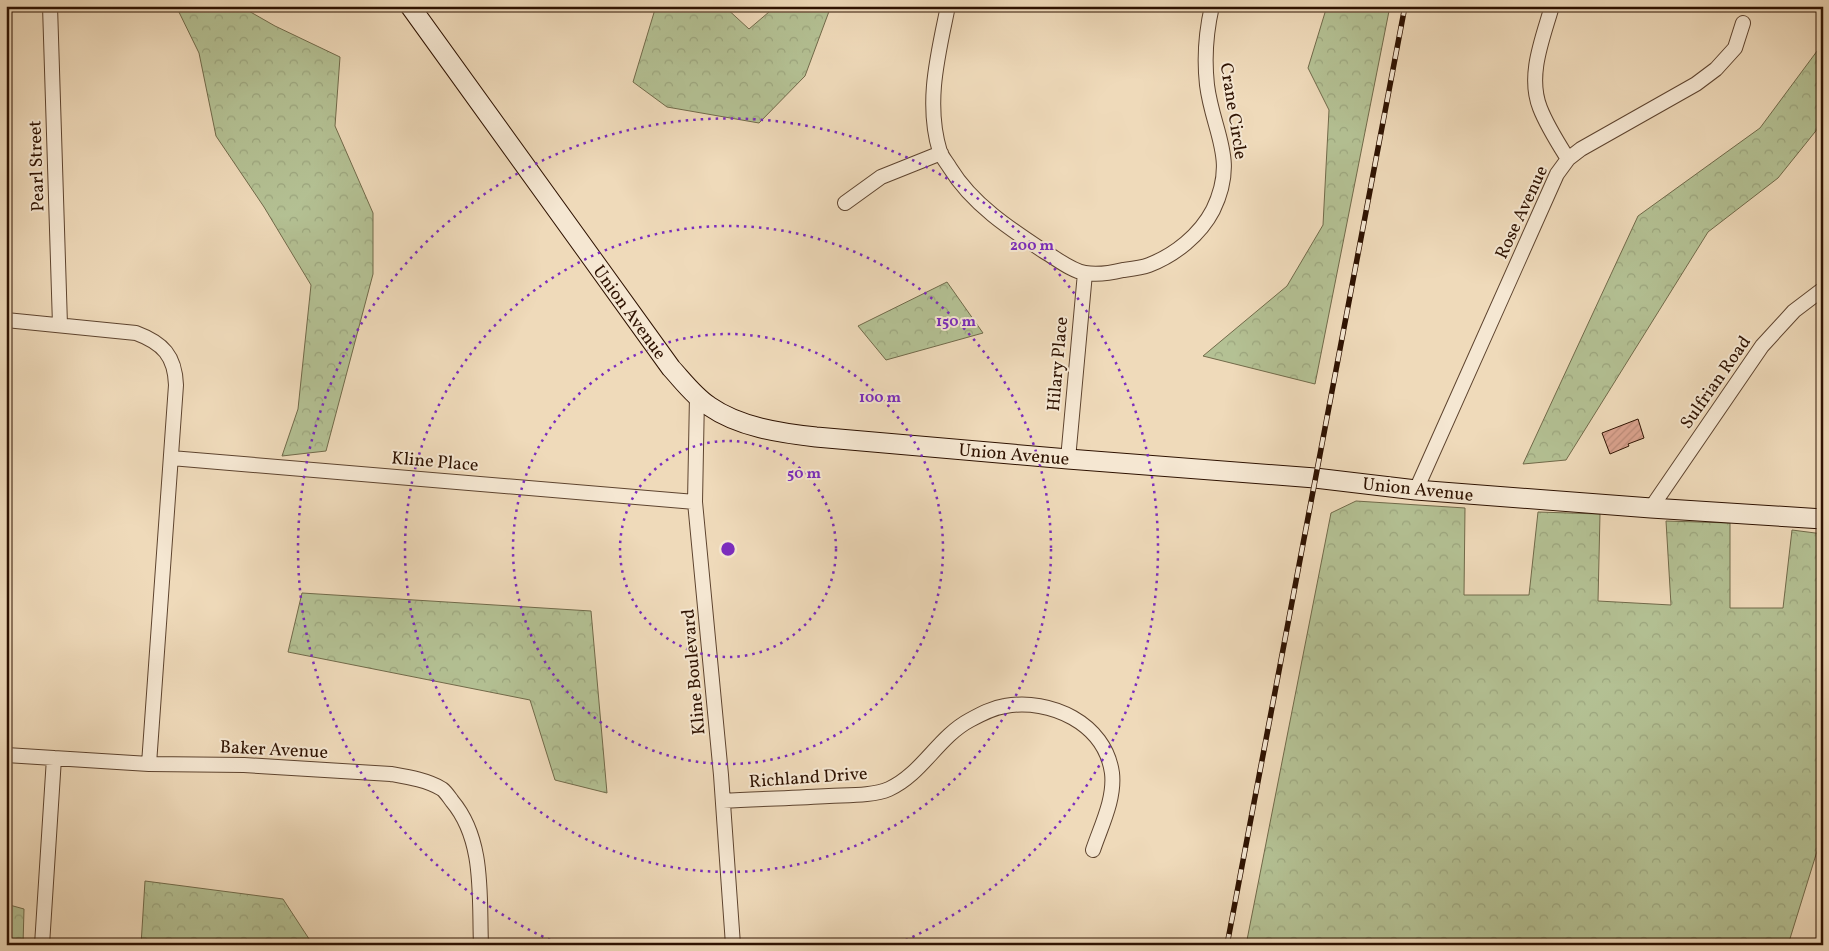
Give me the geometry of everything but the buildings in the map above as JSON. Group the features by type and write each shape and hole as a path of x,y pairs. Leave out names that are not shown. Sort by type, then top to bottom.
{"main road":[{"name":"Union Avenue","path":"410,6 659,353 697,396 709,406 726,416 745,423 786,433 1068,459 1316,478 1416,490 1823,519"}],"street":[{"name":"Pearl Street","path":"50,6 60,326"},
{"name":"Crane Circle","path":"948,6 935,70 933,92 934,123 941,153 954,176 976,201 1017,234 1060,262 1084,273 1111,273 1148,266 1177,251 1198,233 1213,210 1222,186 1225,166 1223,147 1208,87 1206,64 1206,39 1212,6"},
{"path":"1552,6 1536,62 1536,84 1539,106 1568,159"},
{"name":"Rose Avenue","path":"1416,490 1557,174 1568,159 1581,149 1696,84 1716,69 1735,48 1743,24"},
{"path":"845,204 881,177 941,153"},
{"name":"Hilary Place","path":"1068,459 1084,273"},
{"name":"Sulfrian Road","path":"1651,508 1767,340 1794,311 1823,289"},
{"path":"6,320 136,333 151,338 160,344 170,356 174,366 176,385 149,764"},
{"name":"Kline Boulevard","path":"697,396 695,502 723,801 734,945"},
{"name":"Kline Place","path":"171,458 695,502"},
{"name":"Richland Drive","path":"723,801 862,794 889,789 912,774 950,734 967,721 996,708 1014,705 1039,706 1059,711 1078,721 1091,731 1101,744 1108,758 1112,773 1112,789 1093,850"},
{"name":"Baker Avenue","path":"6,755 149,764 244,765 391,774 410,777 444,790 469,828 475,848 481,945"},
{"path":"42,945 54,758"}],"green space":[{"path":"176,6 240,6 275,26 340,57 335,126 373,213 373,274 326,451 282,456 298,409 311,285 264,207 216,136 199,53"},
{"path":"656,6 724,6 749,29 776,6 831,6 805,76 759,123 667,107 633,82"},
{"path":"1327,6 1390,6 1315,384 1203,356 1287,286 1323,225 1329,110 1308,68"},
{"path":"1823,43 1823,122 1778,178 1708,232 1566,460 1523,464 1638,216 1760,128"},
{"path":"947,282 983,333 886,360 858,326"},
{"path":"1356,501 1465,508 1464,595 1529,595 1538,512 1600,514 1598,601 1671,605 1666,521 1730,523 1730,608 1783,608 1792,530 1823,534 1823,832 1788,945 1246,945 1331,513"},
{"path":"302,593 591,611 607,793 555,780 530,700 288,652"},
{"path":"145,881 283,899 313,945 141,945"},
{"path":"6,904 24,909 23,945 6,945"}],"railway":[{"path":"1227,945 1405,6"}]}
